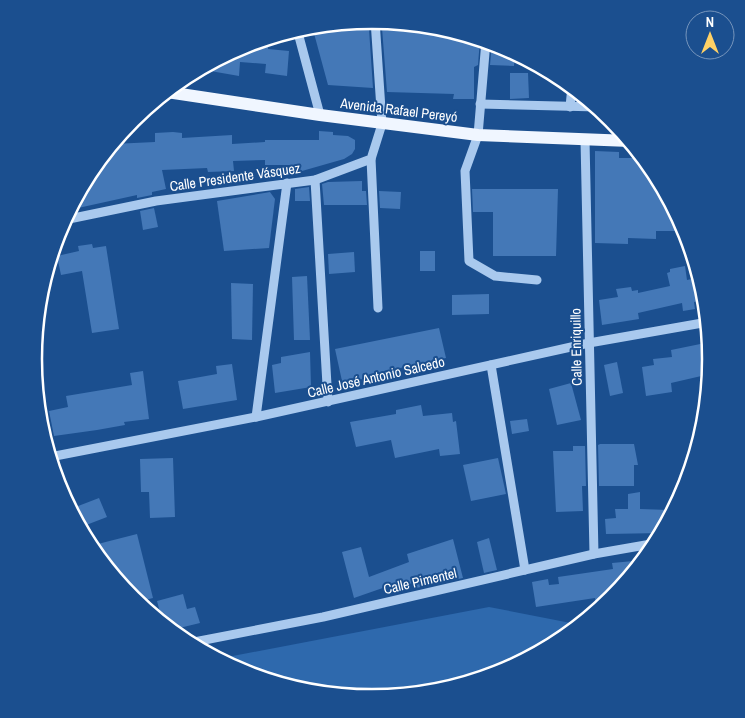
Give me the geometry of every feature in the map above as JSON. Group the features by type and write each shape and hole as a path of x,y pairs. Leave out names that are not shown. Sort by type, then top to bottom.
{"main road":[{"name":"Avenida Rafael Pereyó","path":"176,93 382,124 478,135 621,141"}],"street":[{"path":"377,29 382,124 371,159 378,308"},
{"path":"299,37 320,115"},
{"path":"485,49 478,135 465,171 469,261 494,276 537,280"},
{"path":"570,107 571,95"},
{"path":"480,104 585,107"},
{"name":"Calle Enriquillo","path":"585,140 594,554"},
{"name":"Calle Presidente Vásquez","path":"74,218 156,201 315,180 371,159"},
{"path":"315,180 328,402"},
{"path":"256,417 287,183"},
{"name":"Calle José Antonio Salcedo","path":"57,456 328,402 589,344 701,323"},
{"path":"491,365 525,570"},
{"name":"Calle Pimentel","path":"200,641 323,618 594,554 645,545"}],"shaded area":[{"path":"489,607 571,623 538,645 479,672 437,683 394,689 351,689 308,683 266,672 230,657"}],"building":[{"path":"351,29 369,29 373,88 328,85 314,34"},
{"path":"382,29 437,35 479,46 478,65 474,67 474,99 453,99 454,94 387,92"},
{"path":"268,45 268,49 289,51 287,76 265,73 266,64 240,62 239,76 211,71"},
{"path":"491,51 514,61 514,66 490,65"},
{"path":"510,73 528,73 529,98 510,99"},
{"path":"319,131 333,132 333,135 348,136 355,140 355,149 352,154 344,159 295,173 295,165 265,165 265,160 233,161 234,171 208,172 207,168 162,170 166,189 152,192 152,195 137,198 137,195 79,208 110,158 122,144 155,142 155,133 182,133 182,138 232,135 232,144 265,142 265,140 319,140"},
{"path":"595,151 619,152 619,158 635,158 659,194 677,231 656,231 656,239 628,238 628,244 595,243"},
{"path":"362,181 362,191 366,191 367,205 324,205 322,184 328,182"},
{"path":"309,187 310,201 295,201 295,189"},
{"path":"472,189 558,189 556,256 493,256 493,212 473,212"},
{"path":"379,191 401,192 400,209 380,208"},
{"path":"270,192 275,199 269,248 224,251 217,201"},
{"path":"154,208 158,227 143,230 140,211"},
{"path":"92,244 93,248 106,246 119,329 92,333 82,271 61,275 58,260 59,255 79,251 78,246"},
{"path":"420,251 435,251 435,271 420,271"},
{"path":"354,252 355,272 329,274 328,254"},
{"path":"685,266 687,280 692,279 696,295 697,301 694,302 695,309 683,311 682,303 638,313 639,319 602,325 599,300 618,297 616,289 631,287 632,291 638,290 638,293 670,286 667,273 670,272 670,269"},
{"path":"307,276 310,340 294,340 292,277"},
{"path":"231,283 253,284 252,340 232,339"},
{"path":"489,294 489,314 452,315 452,295"},
{"path":"439,328 446,358 377,373 378,376 358,380 358,377 342,381 335,349"},
{"path":"702,344 702,376 671,383 672,392 646,396 642,367 654,365 653,359 672,357 671,350"},
{"path":"310,352 311,387 275,393 272,365 281,363 281,357"},
{"path":"617,362 623,393 610,396 604,365"},
{"path":"232,364 237,400 183,409 178,381 217,374 216,366"},
{"path":"143,371 149,419 124,422 125,425 54,436 49,411 68,407 66,396 132,385 130,373"},
{"path":"571,383 581,420 557,425 549,389"},
{"path":"421,405 423,416 452,413 453,422 456,421 460,454 440,456 439,449 395,458 391,440 356,447 350,422 396,414 396,410"},
{"path":"527,419 529,431 512,434 510,421"},
{"path":"634,444 638,465 634,465 634,486 599,486 598,445"},
{"path":"573,446 585,446 586,486 582,486 583,511 556,512 553,451 573,451"},
{"path":"173,458 175,517 150,518 149,492 141,492 140,459"},
{"path":"498,458 506,494 471,501 463,465"},
{"path":"640,492 640,509 666,510 653,533 606,534 605,519 616,518 615,509 628,509 628,494"},
{"path":"99,498 107,517 87,525 77,507"},
{"path":"137,534 153,598 147,600 139,593 110,560 99,544"},
{"path":"489,538 497,570 484,573 477,542"},
{"path":"453,539 463,578 416,588 414,583 398,587 397,583 354,598 342,552 361,547 369,577 409,562 407,554"},
{"path":"634,561 596,602 595,598 536,607 532,582 548,579 549,585 559,584 558,577 613,569 612,563"},
{"path":"183,594 187,609 195,607 200,623 180,628 160,611 157,601"}]}
